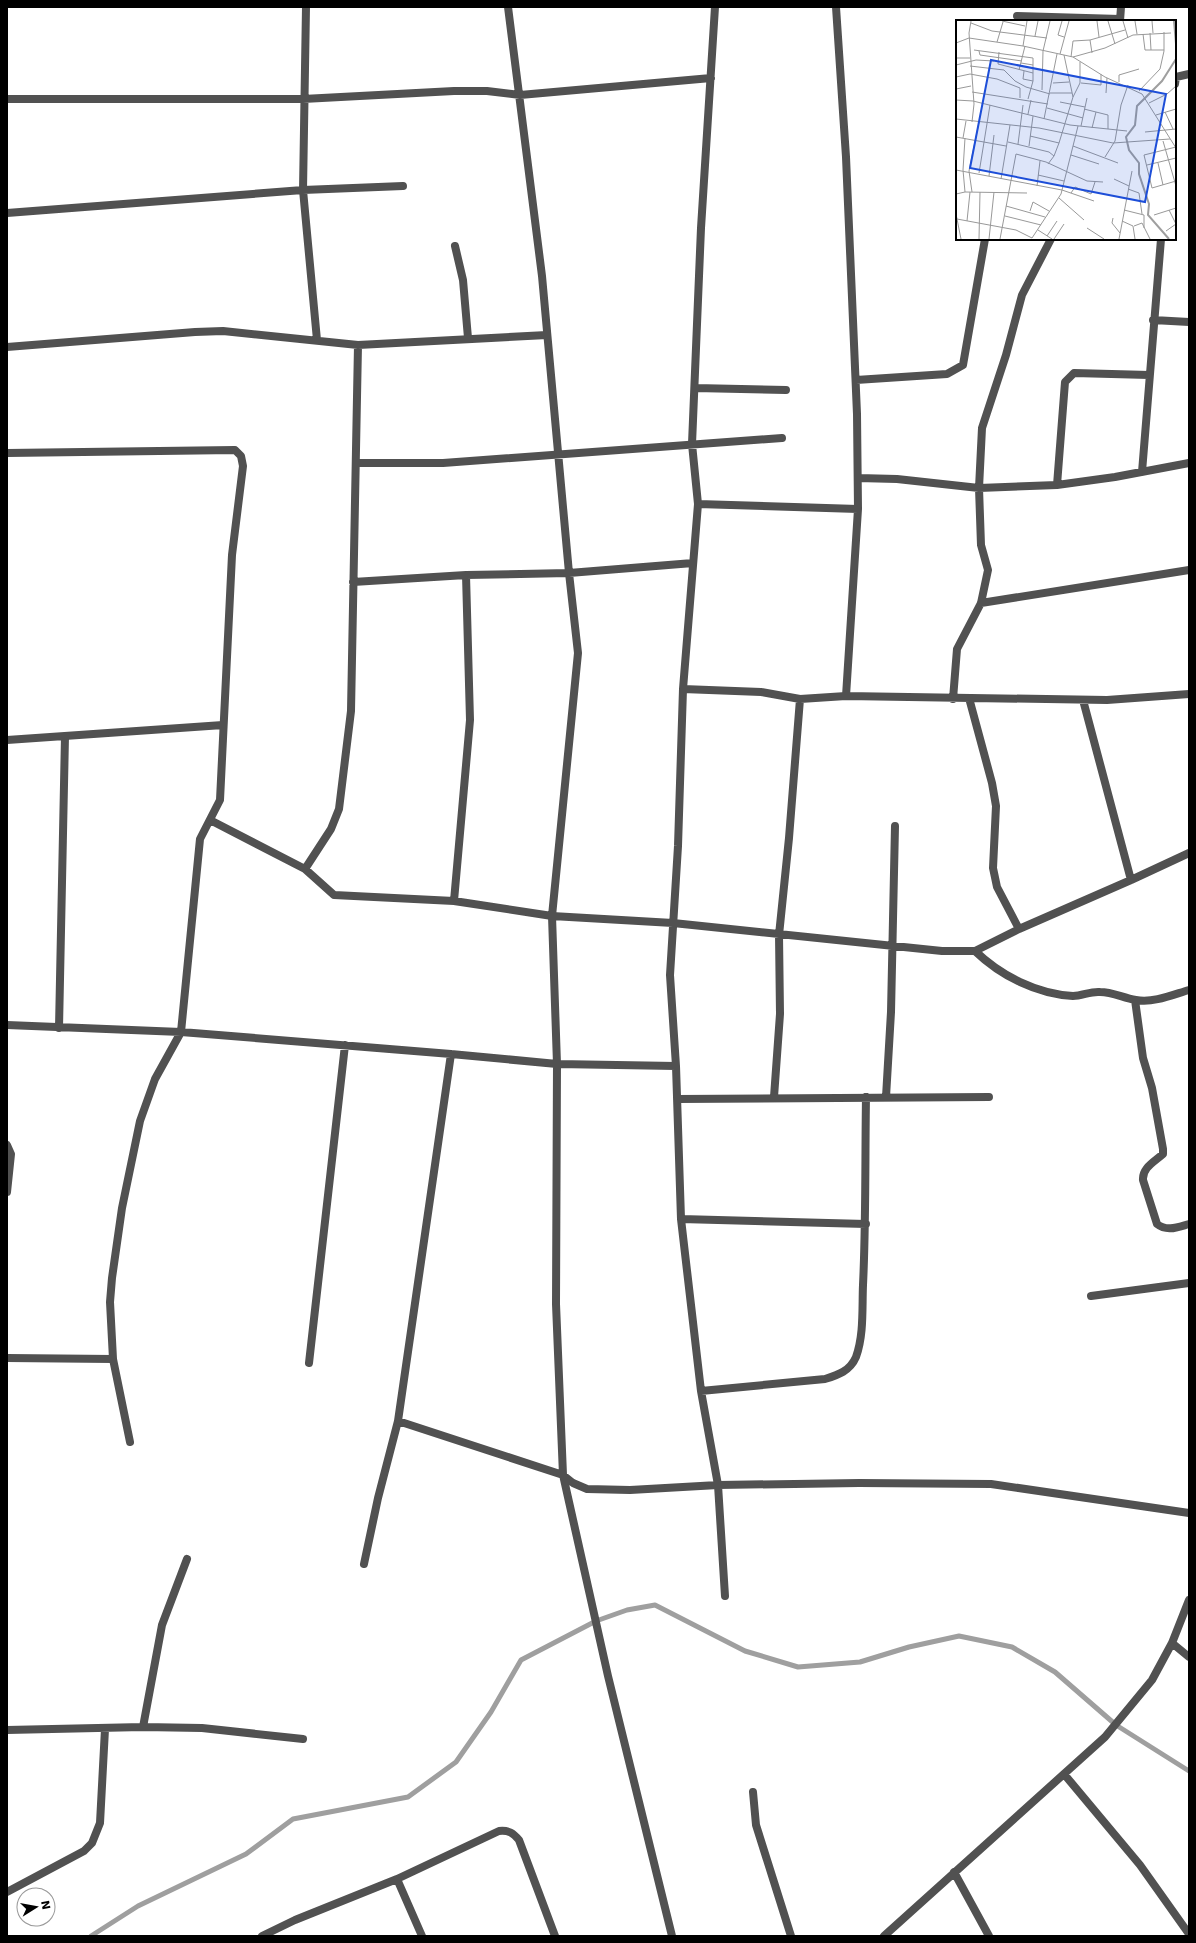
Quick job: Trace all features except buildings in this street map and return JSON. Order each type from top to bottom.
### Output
[{"type":"street","points":[[306,7],[303,99],[303,190],[317,340]]},
{"type":"street","points":[[508,7],[542,276],[546,335],[578,653],[552,916],[557,1064],[556,1304],[563,1475],[608,1676],[672,1936]]},
{"type":"street","points":[[715,7],[701,228],[692,444],[698,504],[682,689],[670,975],[676,1066],[681,1219],[701,1391],[718,1485],[725,1596]]},
{"type":"street","points":[[836,7],[846,157],[856,380],[858,478],[858,509],[846,696]]},
{"type":"street","points":[[1017,7],[1017,18],[1120,20],[1121,7]]},
{"type":"street","points":[[1176,80],[1189,74]]},
{"type":"street","points":[[7,99],[303,99],[454,91],[487,91],[520,94],[711,78]]},
{"type":"street","points":[[7,213],[303,190],[403,186]]},
{"type":"street","points":[[856,380],[947,374],[963,365],[985,240]]},
{"type":"street","points":[[953,699],[957,650],[981,603],[988,570],[981,545],[979,488],[982,428],[1006,355],[1022,295],[1050,240]]},
{"type":"street","points":[[1142,472],[1161,240]]},
{"type":"street","points":[[455,246],[463,280],[468,338]]},
{"type":"street","points":[[1154,320],[1189,322]]},
{"type":"street","points":[[7,347],[223,331],[358,345],[546,335]]},
{"type":"street","points":[[305,869],[331,829],[339,809],[351,711],[358,345]]},
{"type":"street","points":[[1057,485],[1065,382],[1074,373],[1149,375]]},
{"type":"street","points":[[695,388],[786,390]]},
{"type":"street","points":[[356,463],[443,463],[782,438]]},
{"type":"street","points":[[7,453],[234,450],[241,456],[243,466],[232,555],[220,800],[200,839],[181,1032],[155,1079],[140,1121],[131,1163],[112,1278],[110,1302],[113,1359],[130,1442]]},
{"type":"street","points":[[858,478],[897,479],[979,488],[1057,485],[1189,463]]},
{"type":"street","points":[[698,504],[858,509]]},
{"type":"street","points":[[353,582],[466,575],[569,573],[693,563]]},
{"type":"street","points":[[981,603],[1189,570]]},
{"type":"street","points":[[454,901],[470,720],[466,575]]},
{"type":"street","points":[[682,689],[761,692],[800,699],[846,696],[1083,700],[1189,694]]},
{"type":"street","points":[[969,698],[992,783],[996,806],[993,868],[997,886],[1019,928]]},
{"type":"street","points":[[774,1098],[780,1014],[779,935],[790,838],[800,699]]},
{"type":"street","points":[[1083,700],[1131,880]]},
{"type":"street","points":[[7,740],[223,725]]},
{"type":"street","points":[[59,1028],[64,736]]},
{"type":"street","points":[[210,820],[305,869],[334,895],[454,901],[552,916],[673,923],[779,935],[891,944],[942,951],[975,951],[1019,928],[1131,880],[1189,853]]},
{"type":"street","points":[[886,1097],[891,1012],[891,944],[895,826]]},
{"type":"street","points":[[975,951],[989,965],[1014,980],[1037,988],[1075,996],[1097,991],[1112,992],[1135,1000],[1156,1000],[1189,990]]},
{"type":"street","points":[[1135,1000],[1143,1058],[1152,1088],[1164,1149],[1163,1154],[1142,1174],[1143,1180],[1157,1224],[1162,1228],[1169,1229],[1189,1224]]},
{"type":"street","points":[[7,1025],[181,1032],[557,1064],[676,1066]]},
{"type":"street","points":[[309,1363],[345,1045]]},
{"type":"street","points":[[364,1564],[378,1498],[398,1421],[451,1054]]},
{"type":"street","points":[[701,1391],[825,1379],[839,1375],[848,1369],[855,1359],[861,1331],[866,1224],[866,1097]]},
{"type":"street","points":[[677,1099],[989,1097]]},
{"type":"street","points":[[7,1145],[10,1154],[7,1192]]},
{"type":"street","points":[[681,1219],[866,1224]]},
{"type":"street","points":[[1091,1296],[1189,1282]]},
{"type":"street","points":[[7,1358],[113,1359]]},
{"type":"street","points":[[398,1421],[563,1475],[573,1483],[587,1489],[630,1490],[718,1485],[859,1482],[991,1484],[1189,1513]]},
{"type":"street","points":[[143,1727],[162,1625],[187,1559]]},
{"type":"street","points":[[884,1936],[1105,1737],[1130,1710],[1152,1680],[1172,1643],[1189,1600]]},
{"type":"street","points":[[1172,1643],[1189,1657]]},
{"type":"street","points":[[7,1730],[143,1727],[202,1728],[303,1740]]},
{"type":"street","points":[[7,1892],[84,1851],[92,1843],[100,1823],[105,1729]]},
{"type":"street","points":[[1064,1774],[1140,1865],[1189,1934]]},
{"type":"street","points":[[753,1792],[756,1824],[790,1936]]},
{"type":"street","points":[[262,1936],[296,1920],[396,1879],[499,1831],[507,1830],[514,1834],[519,1840],[555,1936]]},
{"type":"street","points":[[954,1872],[989,1936]]},
{"type":"street","points":[[396,1879],[422,1936]]},
{"type":"waterway","points":[[91,1936],[138,1906],[246,1854],[293,1819],[408,1797],[456,1762],[491,1712],[521,1660],[596,1621],[627,1610],[655,1605],[745,1651],[798,1667],[860,1662],[909,1647],[959,1636],[1012,1647],[1055,1672],[1116,1725],[1189,1771]]}]
